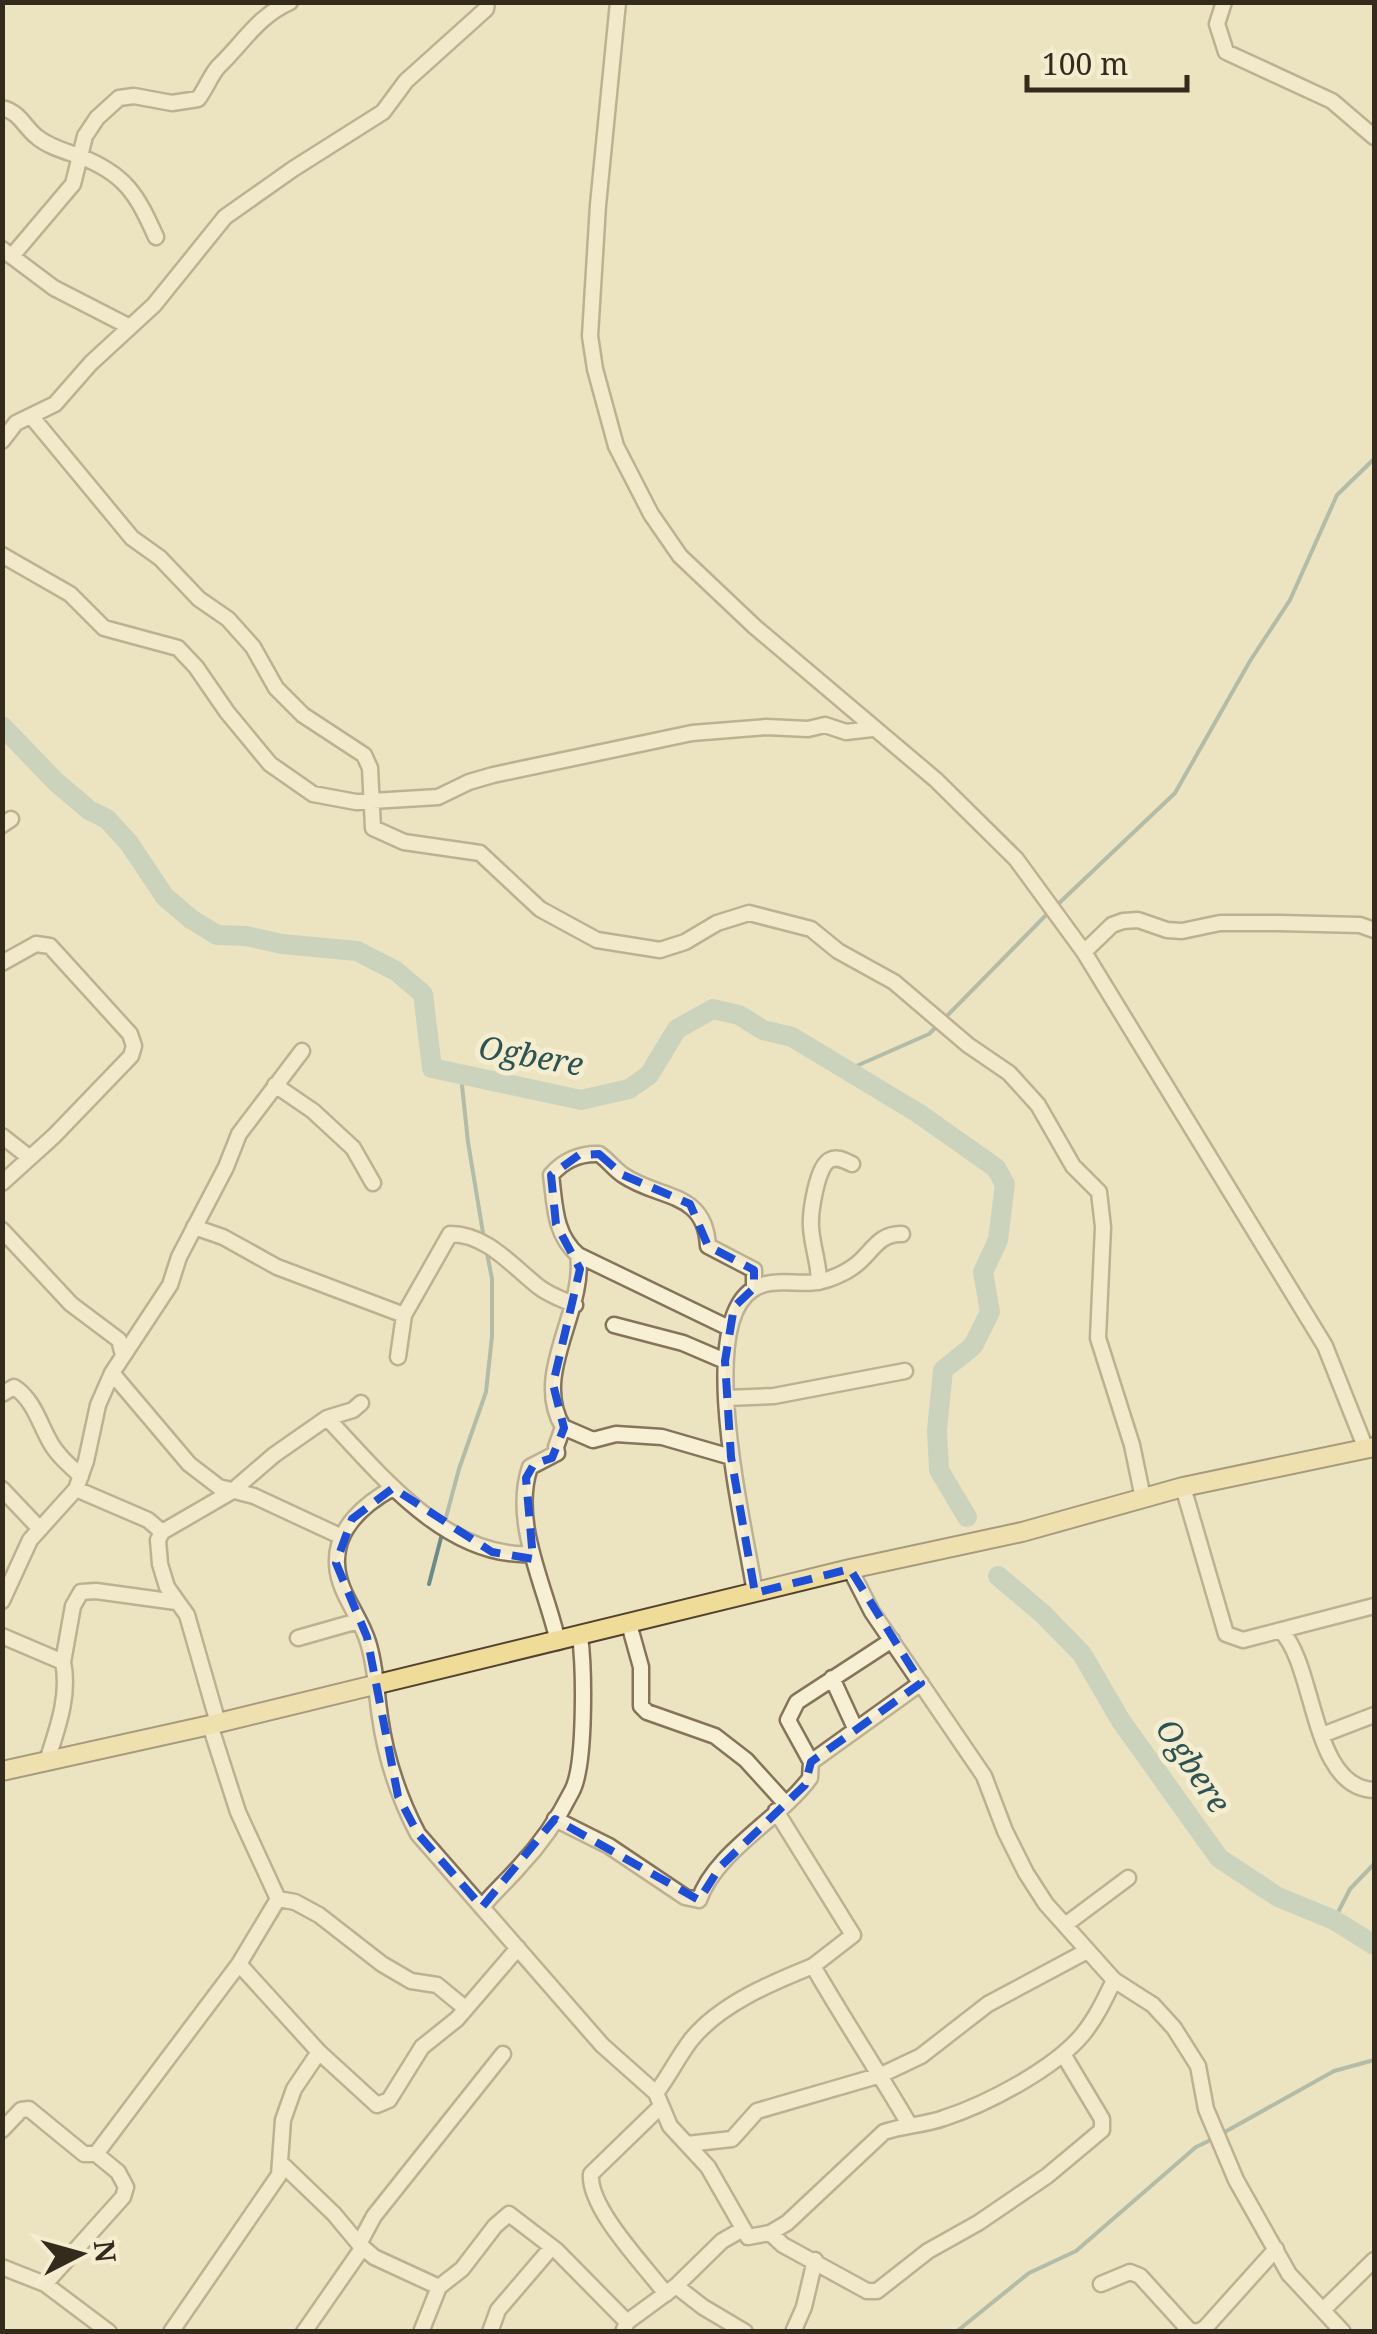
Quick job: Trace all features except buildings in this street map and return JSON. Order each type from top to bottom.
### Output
[{"type":"main road","points":[[2,1771],[214,1724],[850,1569],[1022,1532],[1184,1487],[1370,1448]]},
{"type":"street","points":[[130,327],[54,288],[7,253],[73,184],[91,127],[119,98],[134,96],[172,103],[198,99],[218,67],[263,17],[290,2]]},
{"type":"street","points":[[5,435],[16,423],[55,404],[91,363],[154,305],[225,217],[293,168],[383,112],[406,81],[486,9],[487,2]]},
{"type":"street","points":[[618,2],[590,336],[616,446],[651,514],[680,556],[755,628],[936,780],[1016,859],[1084,952],[1325,1346],[1370,1448]]},
{"type":"street","points":[[1224,2],[1217,24],[1226,52],[1332,101],[1374,137]]},
{"type":"street","points":[[2,108],[19,116],[35,136],[50,146],[80,156],[135,191],[156,238]]},
{"type":"street","points":[[32,416],[132,538],[160,558],[198,599],[228,619],[253,647],[276,688],[303,716],[364,755],[370,768],[373,828],[404,842],[480,852],[540,909],[597,940],[660,950],[685,942],[717,923],[749,913],[811,929],[838,952],[894,982],[1009,1074],[1038,1105],[1074,1166],[1099,1192],[1103,1228],[1098,1338],[1132,1445],[1144,1498]]},
{"type":"street","points":[[2,555],[70,594],[104,628],[178,648],[270,764],[313,794],[333,800],[438,798],[469,782],[692,733],[825,725],[846,732],[872,729]]},
{"type":"street","points":[[1084,952],[1112,925],[1124,920],[1138,920],[1167,930],[1220,923],[1278,922],[1360,925],[1374,930]]},
{"type":"street","points":[[2,963],[36,944],[50,946],[130,1034],[134,1046],[132,1056],[2,1183]]},
{"type":"street","points":[[2,1601],[30,1540],[78,1482],[98,1405],[112,1374],[170,1285],[239,1134],[302,1051]]},
{"type":"street","points":[[275,1085],[313,1111],[353,1148],[373,1183]]},
{"type":"street","points":[[2,1136],[30,1158]]},
{"type":"street","points":[[729,1328],[578,1255],[556,1224],[552,1175],[579,1155],[599,1154],[623,1175],[690,1204],[707,1228],[708,1246],[754,1270],[754,1288]]},
{"type":"street","points":[[819,1282],[810,1226],[822,1165],[840,1159],[852,1164]]},
{"type":"street","points":[[194,1227],[223,1237],[277,1266],[404,1316]]},
{"type":"street","points":[[2,1230],[71,1304],[118,1340],[123,1354]]},
{"type":"street","points":[[398,1357],[404,1316],[450,1234],[464,1234],[513,1262],[540,1289],[576,1306]]},
{"type":"street","points":[[756,1593],[731,1457],[726,1398],[726,1361],[734,1307],[754,1288],[784,1282],[810,1285],[856,1266],[879,1240],[902,1234]]},
{"type":"street","points":[[558,1642],[551,1610],[530,1554],[524,1494],[526,1478],[534,1464],[558,1453],[556,1447],[563,1426],[553,1402],[553,1384],[576,1306],[578,1255]]},
{"type":"street","points":[[614,1325],[682,1343],[726,1361]]},
{"type":"street","points":[[726,1398],[774,1396],[906,1370]]},
{"type":"street","points":[[112,1374],[189,1464],[230,1492],[254,1496],[342,1537]]},
{"type":"street","points":[[2,1394],[14,1387],[20,1390],[78,1482],[148,1520],[162,1532]]},
{"type":"street","points":[[278,1899],[238,1812],[188,1614],[176,1602],[160,1564],[158,1540],[162,1532],[230,1492],[327,1418],[353,1410],[361,1403]]},
{"type":"street","points":[[327,1418],[394,1488],[426,1514],[492,1552],[530,1554]]},
{"type":"street","points":[[563,1426],[593,1440],[616,1434],[648,1436],[731,1457]]},
{"type":"street","points":[[1184,1487],[1226,1634],[1243,1640],[1374,1606]]},
{"type":"street","points":[[394,1488],[368,1502],[342,1537],[336,1563],[343,1590],[367,1637],[378,1684],[386,1752],[398,1796],[418,1834],[602,2044],[658,2100],[670,2126],[708,2167],[748,2237],[770,2234],[818,2197],[884,2132],[941,2120],[982,2102],[1064,2054],[1092,2020],[1114,1980]]},
{"type":"street","points":[[2,1489],[40,1530]]},
{"type":"street","points":[[850,1569],[872,1612],[984,1776],[1026,1873],[1114,1980],[1153,2005],[1174,2028],[1198,2066],[1206,2109],[1236,2180],[1289,2274],[1343,2332]]},
{"type":"street","points":[[47,1761],[62,1713],[66,1678],[63,1662],[73,1606],[81,1592],[176,1602]]},
{"type":"street","points":[[298,1638],[358,1621]]},
{"type":"street","points":[[628,1624],[641,1667],[641,1706],[646,1712],[715,1736],[746,1760],[780,1807],[853,1936],[814,1966],[783,1978],[715,2016],[691,2040],[658,2100],[590,2174],[590,2184],[614,2227],[671,2290],[745,2332]]},
{"type":"street","points":[[1281,1632],[1293,1651],[1336,1770],[1366,1790],[1374,1790]]},
{"type":"street","points":[[2,1636],[63,1662]]},
{"type":"street","points":[[482,1907],[520,1867],[555,1819],[578,1778],[580,1636]]},
{"type":"street","points":[[555,1819],[609,1846],[692,1901],[699,1900],[720,1868],[810,1778],[810,1762],[788,1720],[798,1702],[892,1640]]},
{"type":"street","points":[[832,1678],[855,1728]]},
{"type":"street","points":[[810,1762],[921,1683]]},
{"type":"street","points":[[1322,1735],[1374,1714]]},
{"type":"street","points":[[1065,1925],[1128,1878]]},
{"type":"street","points":[[96,2154],[239,1964],[278,1899]]},
{"type":"street","points":[[278,1899],[296,1902],[319,1914],[382,1964],[412,1981],[437,1986],[465,2008]]},
{"type":"street","points":[[239,1964],[319,2052],[377,2104],[382,2104],[389,2100],[422,2047],[457,2019],[518,1948]]},
{"type":"street","points":[[687,2144],[732,2139],[757,2112],[881,2074],[921,2056],[988,2004],[1088,1951]]},
{"type":"street","points":[[814,1966],[909,2124]]},
{"type":"street","points":[[171,2332],[279,2175],[284,2120],[294,2089],[319,2052]]},
{"type":"street","points":[[304,2332],[361,2246],[374,2216],[503,2054]]},
{"type":"street","points":[[770,2234],[867,2291],[884,2288],[928,2251],[1047,2176],[1102,2130],[1102,2119],[1064,2054]]},
{"type":"street","points":[[2,2130],[21,2110],[29,2109],[84,2154],[96,2154],[125,2182],[123,2197],[45,2284]]},
{"type":"street","points":[[281,2163],[361,2246],[439,2287]]},
{"type":"street","points":[[421,2332],[439,2287],[462,2269],[494,2226],[509,2214],[588,2280],[625,2327],[722,2241],[743,2229]]},
{"type":"street","points":[[490,2332],[498,2310],[552,2247]]},
{"type":"street","points":[[1101,2284],[1130,2272],[1140,2276],[1189,2330],[1197,2332],[1205,2328],[1276,2249]]},
{"type":"street","points":[[794,2332],[815,2260]]},
{"type":"street","points":[[1324,2310],[1374,2260]]},
{"type":"street","points":[[2,2267],[45,2284],[109,2332]]},
{"type":"highlighted area","points":[[599,1154],[623,1175],[690,1204],[708,1246],[754,1270],[754,1288],[734,1307],[725,1361],[731,1457],[755,1593],[850,1569],[921,1683],[811,1762],[805,1785],[720,1867],[699,1900],[555,1819],[482,1907],[418,1834],[398,1796],[367,1637],[336,1563],[352,1519],[393,1488],[492,1552],[533,1559],[526,1478],[534,1464],[552,1458],[564,1428],[553,1384],[580,1269],[556,1224],[551,1175],[579,1155]]},
{"type":"waterway","points":[[1056,906],[1175,793],[1250,661],[1290,600],[1337,495],[1374,459]]},
{"type":"waterway","name":"Ogbere","points":[[2,726],[56,782],[89,810],[107,819],[129,843],[165,897],[191,919],[217,935],[357,951],[396,971],[423,994],[432,1068],[581,1100],[629,1089],[649,1075],[677,1029],[713,1009],[739,1015],[763,1030],[792,1037],[918,1113],[996,1168],[1005,1184],[998,1240],[983,1272],[990,1312],[973,1346],[943,1370],[937,1430],[939,1470],[967,1517]]},
{"type":"waterway","points":[[944,1019],[1049,912]]},
{"type":"waterway","points":[[845,1071],[929,1034],[937,1026]]},
{"type":"waterway","points":[[461,1076],[484,1239]]},
{"type":"waterway","points":[[445,1521],[486,1392],[492,1336],[492,1279],[487,1253]]},
{"type":"waterway","points":[[429,1584],[443,1530]]},
{"type":"waterway","name":"Ogbere","points":[[998,1576],[1082,1654],[1121,1721],[1219,1858],[1278,1897],[1334,1920],[1374,1945]]},
{"type":"waterway","points":[[1334,1920],[1350,1889],[1374,1864]]},
{"type":"waterway","points":[[1223,2133],[1334,2071],[1374,2060]]},
{"type":"waterway","points":[[956,2332],[1029,2273],[1076,2251],[1196,2147],[1215,2138]]}]
